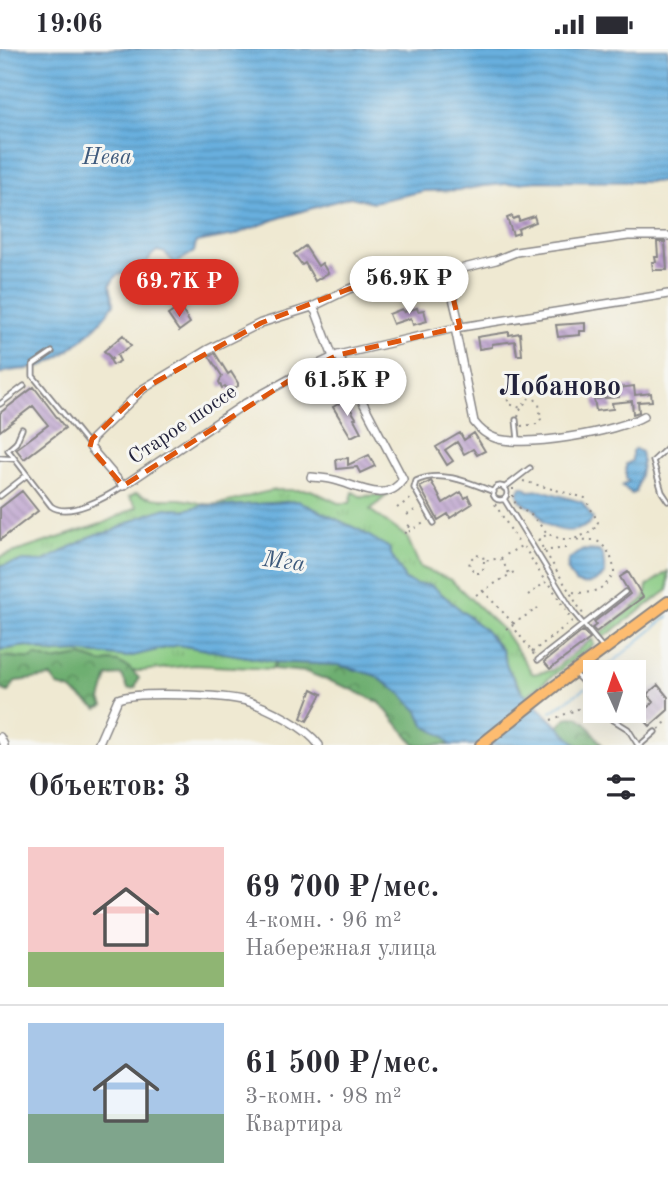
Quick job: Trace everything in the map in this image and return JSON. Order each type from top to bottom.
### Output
[{"type":"main road","points":[[481,745],[668,602]]},
{"type":"street","points":[[448,277],[456,270],[516,252],[628,236],[668,236]]},
{"type":"street","points":[[123,486],[90,447],[92,439],[143,389],[206,350],[261,323],[312,307],[348,289],[423,269],[448,277]]},
{"type":"street","points":[[448,277],[474,422],[480,430],[498,439],[519,441],[556,438],[617,427],[644,416]]},
{"type":"street","name":"Старое шоссе","points":[[123,486],[246,403],[335,356],[457,327],[668,294]]},
{"type":"street","points":[[311,477],[334,479],[372,493],[392,489],[400,485],[403,479],[335,356],[312,307]]},
{"type":"street","points":[[99,745],[118,699],[126,695],[246,701],[309,733],[320,745]]},
{"type":"street","points":[[0,737],[4,745]]},
{"type":"lane","points":[[52,352],[33,365],[33,376],[90,447]]},
{"type":"lane","points":[[0,404],[24,386]]},
{"type":"lane","points":[[516,420],[519,441]]},
{"type":"lane","points":[[22,429],[16,443],[8,450],[57,510],[65,511],[83,506],[123,486]]},
{"type":"lane","points":[[668,447],[653,461],[662,492],[668,501]]},
{"type":"lane","points":[[0,458],[15,459]]},
{"type":"lane","points":[[494,492],[499,487],[504,488],[530,468]]},
{"type":"lane","points":[[0,496],[27,475]]},
{"type":"lane","points":[[432,521],[414,488],[416,481],[437,476],[471,483],[494,492]]},
{"type":"lane","points":[[504,488],[507,492],[504,499]]},
{"type":"lane","points":[[494,492],[496,499],[504,499]]},
{"type":"lane","points":[[504,499],[574,613],[604,649]]},
{"type":"lane","points":[[538,660],[625,592]]},
{"type":"lane","points":[[573,673],[583,683]]},
{"type":"lane","points":[[618,723],[628,729],[639,745],[655,732]]},
{"type":"path","points":[[516,426],[537,424],[541,419],[539,404],[528,391],[530,382],[517,384],[506,394],[509,404],[521,408]]},
{"type":"path","points":[[516,420],[530,396]]},
{"type":"path","points":[[569,591],[594,592],[608,583],[614,573],[610,555],[599,542],[561,539],[548,534],[531,515],[517,506],[513,492],[517,483],[522,481],[584,498],[598,522],[593,531],[574,539]]},
{"type":"path","points":[[397,508],[418,494]]},
{"type":"path","points":[[495,504],[520,546]]},
{"type":"path","points":[[407,515],[424,505]]},
{"type":"path","points":[[414,529],[409,525],[405,534],[432,521]]},
{"type":"path","points":[[531,544],[548,534]]},
{"type":"path","points":[[560,549],[561,539]]},
{"type":"path","points":[[538,540],[583,614]]},
{"type":"path","points":[[484,561],[501,558],[523,544],[572,621],[531,652]]},
{"type":"path","points":[[538,554],[544,550],[566,548]]},
{"type":"path","points":[[475,555],[483,556],[484,561],[480,573],[470,567],[469,561],[475,555]]},
{"type":"path","points":[[501,558],[510,575]]},
{"type":"path","points":[[476,595],[514,572]]},
{"type":"path","points":[[528,594],[552,578]]},
{"type":"path","points":[[483,591],[513,624],[538,660]]},
{"type":"path","points":[[506,629],[538,608]]},
{"type":"path","points":[[551,720],[583,707]]},
{"type":"path","points":[[655,732],[668,720]]},
{"type":"highlighted area","points":[[423,269],[448,277],[460,327],[338,355],[306,370],[123,486],[90,447],[92,439],[143,389],[261,323],[349,289]]},
{"type":"green space","points":[[279,490],[311,490],[338,503],[350,503],[353,492],[360,496],[387,495],[370,510],[407,537],[420,567],[451,580],[504,631],[533,674],[553,670],[592,639],[594,644],[526,696],[508,669],[502,650],[486,631],[431,585],[405,580],[388,548],[359,530],[298,501],[203,505],[185,510],[166,508],[140,517],[111,532],[96,534],[42,562],[24,561],[0,566],[0,557],[104,523],[137,507],[129,497],[136,493],[152,498],[183,499],[211,504]]},
{"type":"green space","points":[[668,571],[668,590],[607,635],[600,639],[597,636],[645,598],[647,586]]},
{"type":"green space","points":[[178,645],[276,662],[272,669],[194,665],[141,671],[44,673],[0,670],[0,650],[27,646],[53,653],[80,652],[128,657]]},
{"type":"green space","points":[[35,655],[53,661],[82,656],[102,663],[118,662],[139,678],[135,688],[128,689],[122,675],[108,676],[101,700],[104,706],[97,709],[69,689],[58,686],[51,677],[16,681],[8,692],[1,689],[0,657],[33,658]]},
{"type":"green space","points":[[276,662],[339,665],[374,675],[400,693],[418,711],[425,726],[443,736],[450,745],[415,745],[380,703],[306,672],[272,669]]},
{"type":"green space","points":[[577,716],[586,723],[602,745],[577,745],[558,727],[566,718]]},
{"type":"water","name":"Нева","points":[[0,49],[668,49],[668,182],[538,181],[460,190],[424,191],[373,202],[350,197],[279,218],[234,235],[196,242],[194,252],[175,264],[165,253],[157,251],[146,266],[144,277],[140,278],[131,271],[116,276],[110,285],[114,304],[70,350],[38,367],[0,374]]},
{"type":"water","points":[[635,449],[641,452],[642,461],[636,492],[632,494],[622,486],[629,481],[626,479],[626,464],[632,461],[632,451]]},
{"type":"water","points":[[521,487],[582,502],[593,519],[577,530],[556,529],[521,501],[518,492]]},
{"type":"water","name":"Мга","points":[[298,501],[359,530],[389,548],[405,580],[431,585],[486,631],[502,651],[508,669],[520,689],[577,745],[450,745],[443,736],[425,726],[418,711],[400,693],[374,675],[339,665],[276,662],[178,645],[128,657],[80,652],[53,653],[27,646],[0,650],[0,566],[24,561],[42,562],[96,534],[111,532],[140,517],[166,508],[185,510],[203,505]]},
{"type":"water","points":[[583,550],[599,551],[603,556],[605,574],[587,584],[575,582],[567,569],[569,559]]},
{"type":"building","points":[[512,216],[513,219],[518,217],[519,221],[534,216],[536,222],[518,229],[519,233],[513,235],[507,218]]},
{"type":"building","points":[[657,242],[665,242],[667,270],[653,270],[652,262],[656,262],[655,257],[658,257]]},
{"type":"building","points":[[305,246],[318,266],[322,263],[328,273],[315,281],[305,263],[302,265],[294,254]]},
{"type":"building","points":[[180,307],[190,323],[179,331],[168,315]]},
{"type":"building","points":[[417,308],[418,311],[424,310],[427,321],[413,325],[411,318],[393,324],[389,314],[402,309],[404,312]]},
{"type":"building","points":[[585,323],[585,331],[580,331],[580,335],[558,337],[556,325]]},
{"type":"building","points":[[509,332],[509,335],[520,333],[522,355],[517,355],[515,341],[479,349],[477,337]]},
{"type":"building","points":[[123,335],[131,346],[117,355],[120,361],[113,365],[110,360],[112,359],[104,351]]},
{"type":"building","points":[[215,353],[228,374],[231,372],[238,383],[238,386],[230,391],[225,386],[222,388],[219,382],[222,376],[209,356]]},
{"type":"building","points":[[634,386],[635,395],[651,393],[652,401],[638,402],[639,412],[633,414],[632,401],[612,403],[613,409],[596,411],[594,399],[619,397],[618,388]]},
{"type":"building","points":[[34,387],[65,428],[24,459],[16,449],[48,425],[33,406],[0,431],[0,413]]},
{"type":"building","points":[[345,400],[361,432],[351,437],[333,407]]},
{"type":"building","points":[[460,433],[464,440],[474,433],[485,451],[477,455],[473,449],[464,454],[457,442],[445,450],[453,461],[447,465],[436,447]]},
{"type":"building","points":[[369,455],[375,466],[360,473],[357,467],[337,469],[336,459],[348,458],[348,465]]},
{"type":"building","points":[[431,481],[443,503],[461,492],[465,498],[468,496],[472,504],[450,518],[448,514],[438,520],[420,487]]},
{"type":"building","points":[[22,491],[38,511],[0,540],[0,508]]},
{"type":"building","points":[[628,572],[643,597],[596,632],[592,628],[596,625],[594,622],[630,594],[620,577]]},
{"type":"building","points":[[583,631],[590,639],[550,669],[544,662]]},
{"type":"building","points":[[658,685],[668,697],[668,710],[650,726],[646,722],[646,708],[654,702],[647,694]]},
{"type":"building","points":[[312,689],[322,694],[307,721],[301,718]]},
{"type":"waterway","points":[[615,660],[668,616]]},
{"type":"waterway","points":[[551,712],[583,689]]},
{"type":"district","name":"Лобаново","points":[[560,388]]}]
